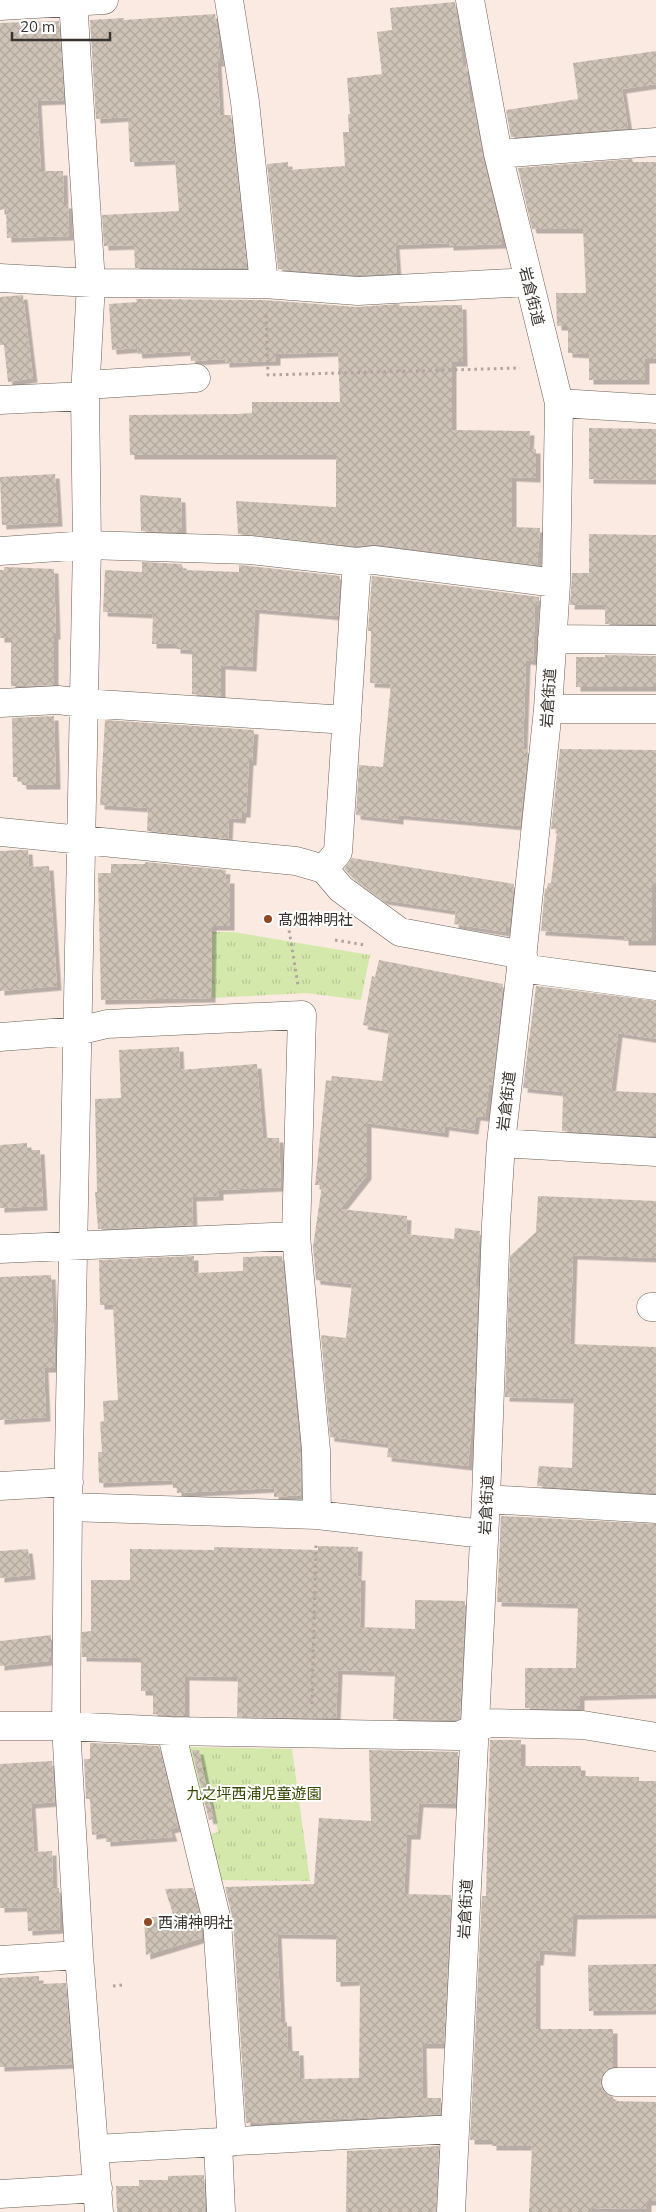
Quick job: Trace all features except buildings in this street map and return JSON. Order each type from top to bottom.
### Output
[{"type":"street","points":[[0,6],[104,0]]},
{"type":"street","points":[[229,0],[245,102],[264,284]]},
{"type":"street","name":"岩倉街道","points":[[451,2212],[486,1499],[501,1143],[548,709],[556,583],[559,403],[498,154],[470,0]]},
{"type":"street","points":[[0,2194],[99,2200],[79,1955],[66,1726],[68,1495],[87,545],[86,391],[91,282],[73,1]]},
{"type":"street","points":[[498,154],[656,142]]},
{"type":"street","points":[[0,278],[91,282],[264,284],[358,291],[528,282]]},
{"type":"street","points":[[0,400],[196,378]]},
{"type":"street","points":[[559,403],[656,409]]},
{"type":"street","points":[[0,551],[87,545],[250,550],[357,562],[374,560],[556,583]]},
{"type":"street","points":[[324,870],[338,852],[357,562]]},
{"type":"street","points":[[552,639],[656,640]]},
{"type":"street","points":[[0,703],[58,700],[347,720]]},
{"type":"street","points":[[548,709],[656,709]]},
{"type":"street","points":[[0,832],[296,861],[324,870],[341,890],[400,932],[522,961],[656,986]]},
{"type":"street","points":[[0,1036],[78,1031],[107,1024],[302,1015],[296,1236],[316,1450],[317,1515]]},
{"type":"street","points":[[501,1143],[656,1152]]},
{"type":"street","points":[[0,1249],[296,1236]]},
{"type":"street","points":[[0,1486],[68,1495],[317,1515],[484,1534]]},
{"type":"street","points":[[486,1499],[656,1509]]},
{"type":"street","points":[[0,1726],[458,1736],[490,1723],[583,1725],[656,1737]]},
{"type":"street","points":[[171,1731],[216,1920],[225,2142],[221,2212]]},
{"type":"street","points":[[0,1960],[79,1955]]},
{"type":"street","points":[[616,2082],[656,2082]]},
{"type":"street","points":[[95,2149],[454,2129]]},
{"type":"path","points":[[264,284],[268,375],[550,368]]},
{"type":"path","points":[[288,924],[302,1015]]},
{"type":"path","points":[[311,1732],[317,1515]]},
{"type":"green space","points":[[212,932],[233,932],[370,955],[361,1000],[306,993],[211,998]]},
{"type":"green space","name":"九之坪西浦児童遊園","points":[[189,1747],[292,1749],[310,1881],[219,1880],[209,1835],[218,1832],[212,1804],[202,1805]]},
{"type":"place","name":"髙畑神明社","points":[[268,919]]},
{"type":"place","name":"西浦神明社","points":[[148,1922]]}]
